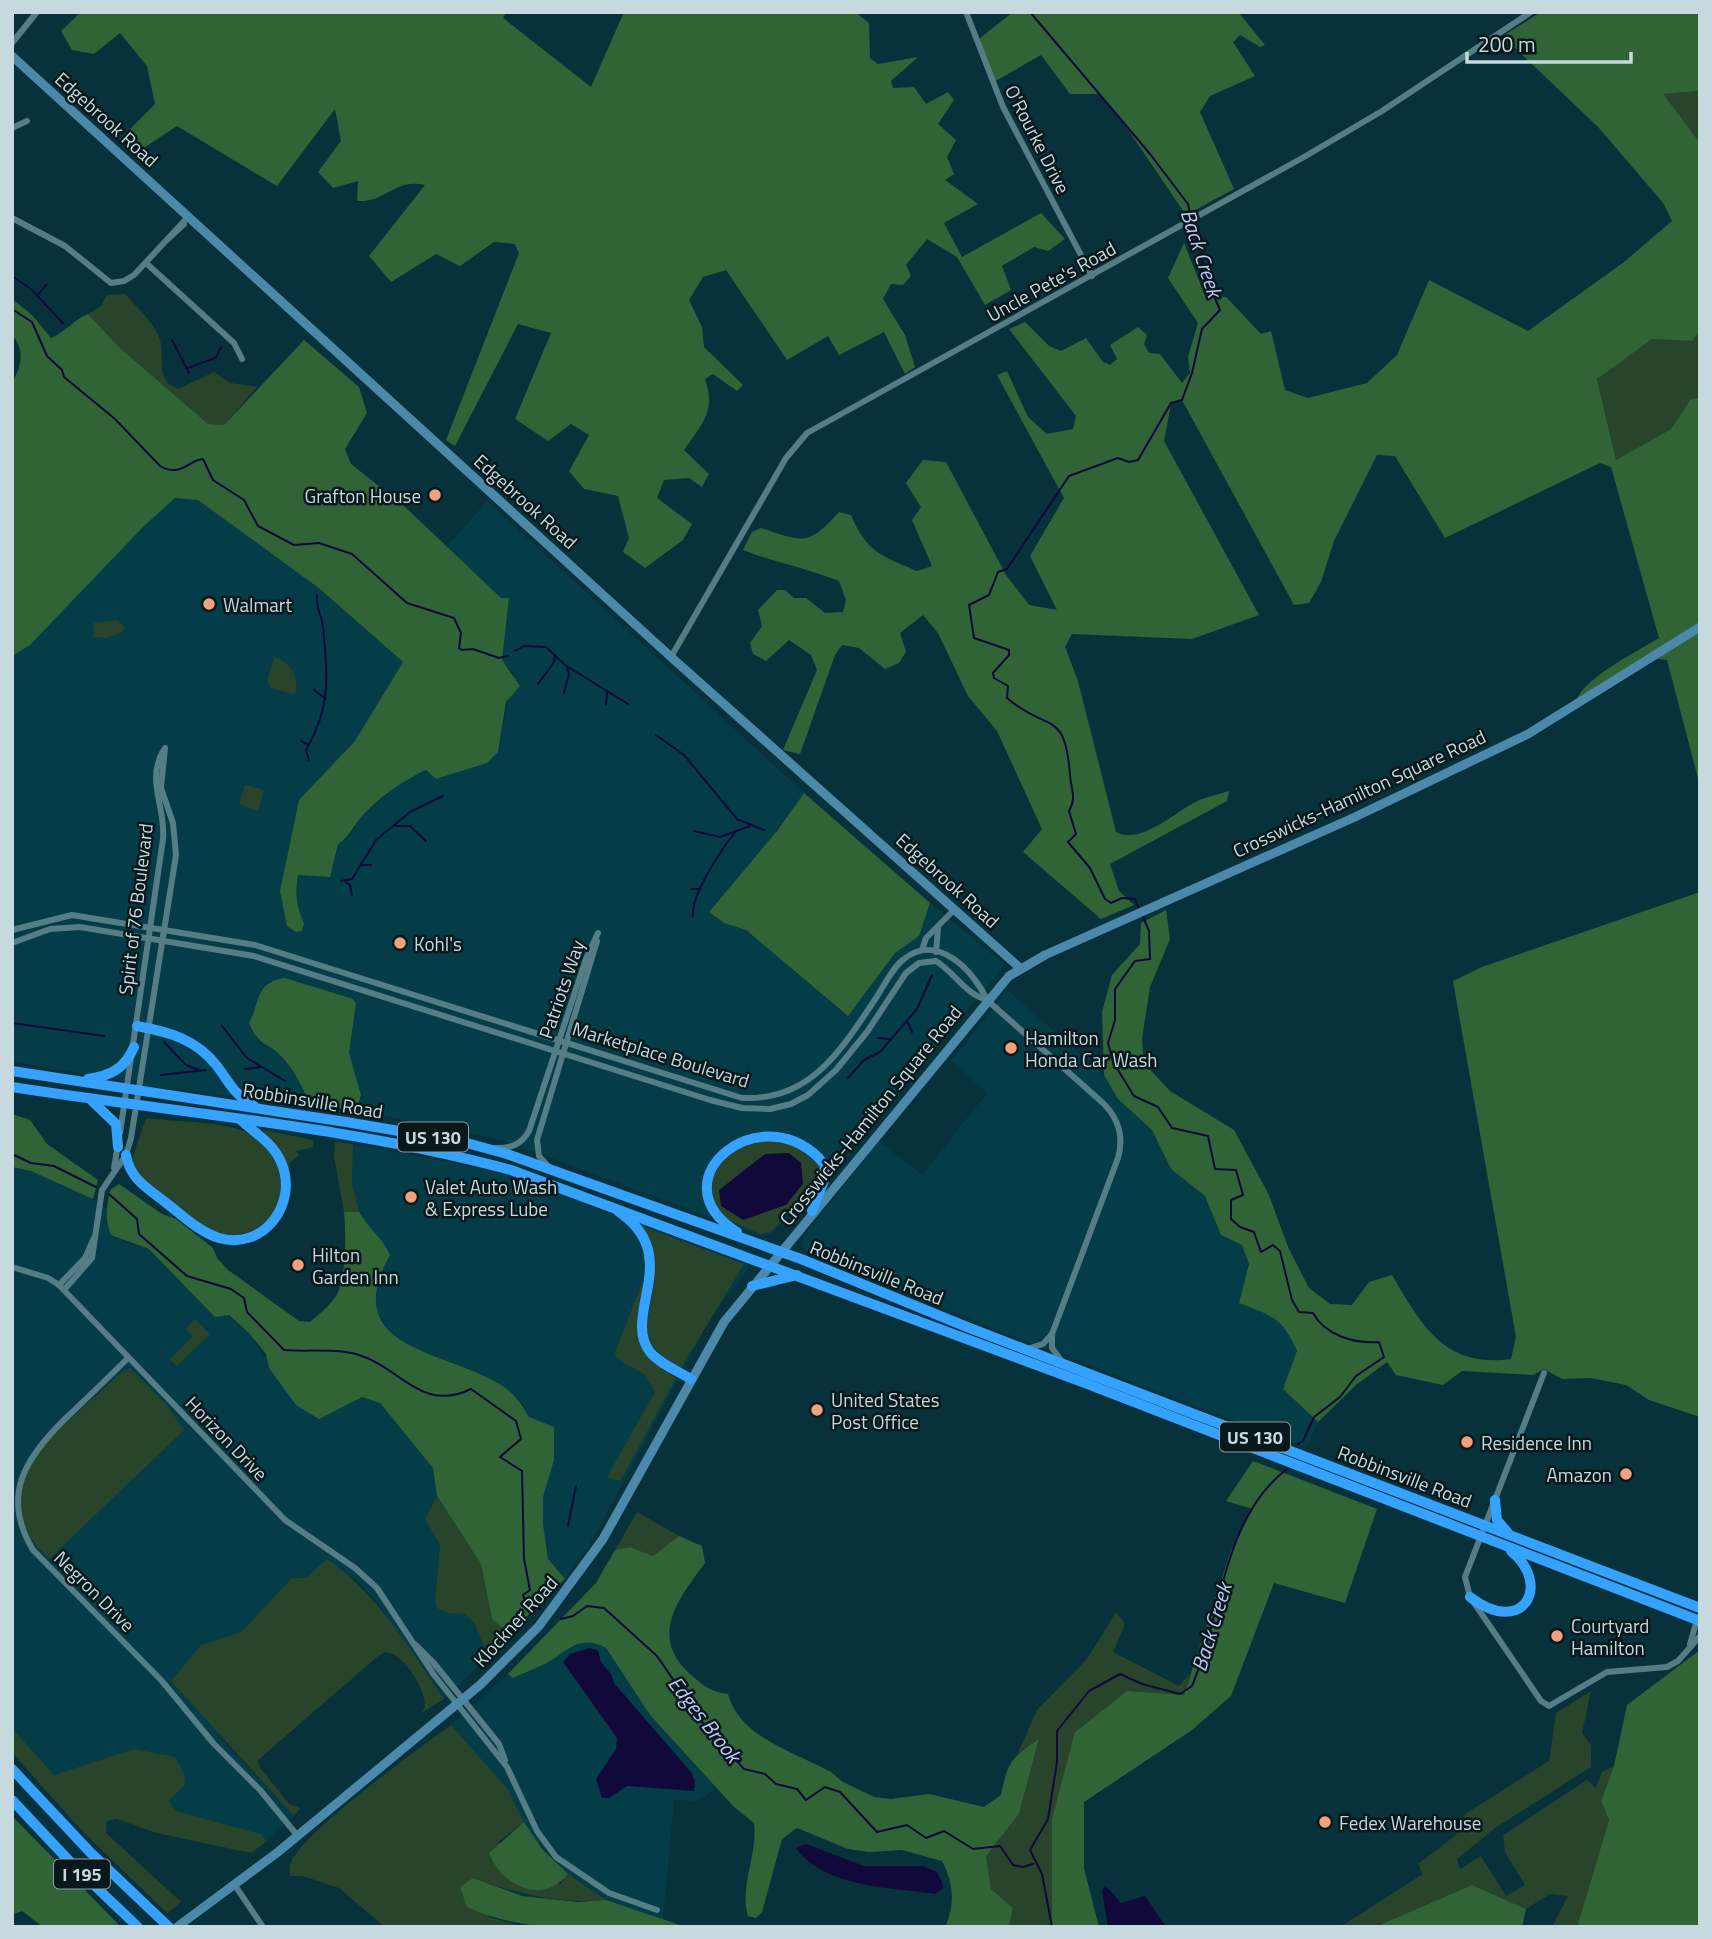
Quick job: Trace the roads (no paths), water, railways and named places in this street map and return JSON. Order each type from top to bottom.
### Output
[{"type":"highway","points":[[137,1026],[175,1034],[195,1044],[216,1065],[239,1097],[259,1109]]},
{"type":"highway","points":[[76,1081],[111,1074],[129,1058],[134,1047]]},
{"type":"highway","name":"Robbinsville Road","points":[[12,1071],[259,1109],[484,1148],[780,1251],[1022,1354],[1699,1617]]},
{"type":"highway","name":"Robbinsville Road","points":[[12,1087],[340,1134],[469,1158],[610,1205],[769,1265],[1022,1354],[1065,1364],[1483,1531]]},
{"type":"highway","points":[[90,1100],[113,1118],[122,1151],[134,1178],[205,1231],[226,1239],[249,1238],[264,1230],[276,1218],[284,1203],[286,1182],[281,1161],[272,1147],[241,1120]]},
{"type":"highway","points":[[751,1241],[720,1219],[710,1202],[709,1174],[720,1153],[730,1147],[758,1137],[785,1139],[817,1156],[827,1170],[812,1211]]},
{"type":"highway","points":[[610,1205],[635,1227],[647,1245],[651,1279],[642,1322],[643,1338],[649,1350],[691,1379]]},
{"type":"highway","points":[[752,1286],[797,1275]]},
{"type":"highway","points":[[1470,1597],[1501,1613],[1513,1612],[1525,1604],[1530,1583],[1525,1568],[1506,1540],[1497,1520],[1495,1500]]},
{"type":"highway","name":"I 195","points":[[13,1770],[61,1824],[169,1927]]},
{"type":"highway","name":"I 195","points":[[12,1800],[138,1927]]},
{"type":"main road","name":"Edgebrook Road","points":[[12,56],[671,657],[1020,968]]},
{"type":"main road","name":"Crosswicks-Hamilton Square Road","points":[[780,1251],[987,1000],[1004,980],[1020,968],[1355,817],[1528,734],[1700,627]]},
{"type":"main road","points":[[998,948],[1007,963],[1004,980]]},
{"type":"main road","points":[[1007,956],[1032,961]]},
{"type":"main road","name":"Klockner Road","points":[[177,1927],[297,1835],[460,1702],[517,1650],[571,1586],[603,1539],[724,1322],[780,1251]]},
{"type":"street","points":[[12,43],[37,12]]},
{"type":"street","name":"O'Rourke Drive","points":[[967,12],[1003,107],[1092,276]]},
{"type":"street","name":"Uncle Pete's Road","points":[[671,657],[800,440],[1382,111],[1531,12]]},
{"type":"street","points":[[12,128],[27,121]]},
{"type":"street","points":[[12,218],[65,246],[111,283],[124,281],[146,263],[188,217]]},
{"type":"street","points":[[146,263],[234,344],[242,359]]},
{"type":"street","name":"Spirit of 76 Boulevard","points":[[122,1151],[125,1105],[164,828],[155,778],[165,748],[160,788],[173,823],[176,844],[166,930],[138,1107]]},
{"type":"street","name":"Marketplace Boulevard","points":[[12,930],[72,915],[283,952],[742,1098],[779,1096],[815,1076],[858,1025],[901,962],[922,950],[926,938],[954,910]]},
{"type":"street","name":"Marketplace Boulevard","points":[[12,943],[50,929],[80,927],[254,956],[742,1108],[781,1107],[808,1095],[836,1070],[867,1032],[912,968],[919,963],[936,961]]},
{"type":"street","points":[[939,927],[936,961],[952,973],[973,996],[987,1000]]},
{"type":"street","name":"Patriots Way","points":[[484,1148],[512,1147],[526,1137],[586,959],[598,933],[565,1054],[537,1140],[539,1156],[558,1173]]},
{"type":"street","points":[[922,950],[936,950],[959,963],[981,986],[987,1000],[1103,1103],[1118,1123],[1121,1137],[1118,1158],[1052,1334],[1044,1344],[1022,1354]]},
{"type":"street","points":[[61,1288],[92,1258],[102,1189],[122,1151],[138,1107]]},
{"type":"street","points":[[114,1169],[122,1151]]},
{"type":"street","name":"Horizon Drive","points":[[12,1267],[48,1278],[61,1288],[285,1521],[355,1569],[377,1588],[411,1642],[433,1661],[460,1702],[499,1744],[537,1830],[556,1857],[609,1893],[657,1910]]},
{"type":"street","points":[[1052,1334],[1052,1348],[1065,1364]]},
{"type":"street","name":"Negron Drive","points":[[128,1358],[27,1456],[14,1484],[13,1506],[17,1525],[33,1550],[161,1680],[214,1744],[260,1790],[297,1835]]},
{"type":"street","points":[[1544,1373],[1465,1577],[1470,1597],[1541,1701],[1549,1706],[1607,1672],[1667,1667],[1678,1661],[1700,1636]]},
{"type":"street","points":[[1688,1649],[1699,1617]]},
{"type":"street","points":[[234,1885],[263,1927]]},
{"type":"waterway","name":"Back Creek","points":[[1030,12],[1150,154],[1188,204],[1191,217]]},
{"type":"waterway","name":"Back Creek","points":[[1139,909],[1135,899],[1122,898],[1111,903],[1105,899],[1090,868],[1068,842],[1076,834],[1069,811],[1073,793],[1064,739],[1052,724],[1033,716],[1007,698],[1008,686],[994,678],[993,673],[1009,655],[1009,650],[974,638],[969,605],[989,595],[998,572],[1007,569],[1069,476],[1118,458],[1129,462],[1138,460],[1171,403],[1182,400],[1192,373],[1202,329],[1220,310],[1208,282],[1192,222]]},
{"type":"waterway","points":[[12,276],[31,289],[63,323]]},
{"type":"waterway","points":[[38,295],[46,285]]},
{"type":"waterway","points":[[12,309],[32,322],[47,356],[62,370],[64,377],[115,419],[160,466],[173,470],[203,459],[213,480],[244,500],[258,526],[294,545],[319,543],[352,554],[407,603],[454,618],[461,633],[459,648],[462,650],[473,649],[499,658],[508,656]]},
{"type":"waterway","points":[[172,340],[189,373]]},
{"type":"waterway","points":[[188,368],[215,358],[221,348]]},
{"type":"waterway","points":[[309,760],[306,750],[320,720],[326,690],[325,644],[317,595]]},
{"type":"waterway","points":[[515,651],[524,646],[546,647],[565,665],[628,704]]},
{"type":"waterway","points":[[538,684],[554,662],[555,655]]},
{"type":"waterway","points":[[564,693],[569,674],[567,668]]},
{"type":"waterway","points":[[314,690],[326,699]]},
{"type":"waterway","points":[[606,705],[607,692]]},
{"type":"waterway","points":[[656,735],[684,755],[737,819],[764,830]]},
{"type":"waterway","points":[[301,741],[309,745]]},
{"type":"waterway","points":[[341,881],[352,879],[376,840],[410,812],[443,796]]},
{"type":"waterway","points":[[395,826],[410,826],[426,841]]},
{"type":"waterway","points":[[694,831],[720,837],[750,826]]},
{"type":"waterway","points":[[693,916],[702,884],[736,831]]},
{"type":"waterway","points":[[362,865],[371,865]]},
{"type":"waterway","points":[[346,882],[350,885],[352,895]]},
{"type":"waterway","points":[[692,889],[701,889]]},
{"type":"waterway","name":"Back Creek","points":[[1142,914],[1149,931],[1150,959],[1135,961],[1115,989],[1115,1020],[1108,1043],[1113,1062],[1134,1096],[1158,1107],[1172,1128],[1208,1136],[1215,1169],[1236,1170],[1243,1195],[1231,1200],[1231,1219],[1240,1227],[1254,1232],[1261,1252],[1273,1245],[1280,1251],[1292,1300],[1299,1312],[1313,1313],[1325,1327],[1350,1340],[1379,1342],[1384,1357],[1356,1376],[1340,1397],[1314,1417],[1303,1441],[1298,1444]]},
{"type":"waterway","points":[[848,1078],[864,1060],[880,1052],[917,1009],[932,975]]},
{"type":"waterway","points":[[907,1021],[912,1032]]},
{"type":"waterway","points":[[12,1023],[104,1036]]},
{"type":"waterway","points":[[222,1026],[247,1058],[285,1081]]},
{"type":"waterway","points":[[878,1038],[890,1039]]},
{"type":"waterway","points":[[164,1042],[186,1065],[199,1070]]},
{"type":"waterway","points":[[245,1069],[261,1067]]},
{"type":"waterway","points":[[161,1075],[206,1070]]},
{"type":"waterway","name":"Edges Brook","points":[[12,1154],[31,1163],[54,1166],[96,1187]]},
{"type":"waterway","name":"Edges Brook","points":[[109,1194],[137,1219],[139,1234],[187,1276],[231,1289],[244,1298],[247,1312],[284,1350],[332,1351],[359,1355],[374,1361],[412,1386],[439,1396],[454,1395],[471,1389],[516,1421],[521,1439],[500,1457],[522,1471],[524,1559],[530,1590],[523,1595],[528,1608],[541,1609]]},
{"type":"waterway","name":"Back Creek","points":[[1052,1927],[1042,1874],[1030,1850],[1048,1819],[1057,1762],[1057,1731],[1089,1691],[1120,1674],[1142,1684],[1180,1694],[1192,1686],[1236,1541],[1265,1490],[1287,1469]]},
{"type":"waterway","points":[[568,1526],[576,1486]]},
{"type":"waterway","name":"Edges Brook","points":[[561,1619],[573,1616],[587,1606],[604,1608],[657,1656],[703,1723],[744,1769],[765,1774],[776,1784],[797,1789],[806,1800],[825,1787],[840,1792],[877,1832],[907,1825],[926,1838],[944,1831],[973,1849],[1000,1846],[1013,1865],[1023,1867],[1033,1864]]},
{"type":"place","name":"Grafton House","points":[[435,495]]},
{"type":"place","name":"Walmart","points":[[209,604]]},
{"type":"place","name":"Kohl's","points":[[400,943]]},
{"type":"place","name":"Hamilton Honda Car Wash","points":[[1011,1048]]},
{"type":"place","name":"Valet Auto Wash & Express Lube","points":[[411,1197]]},
{"type":"place","name":"Hilton Garden Inn","points":[[298,1265]]},
{"type":"place","name":"United States Post Office","points":[[817,1410]]},
{"type":"place","name":"Residence Inn","points":[[1467,1442]]},
{"type":"place","name":"Amazon","points":[[1626,1474]]},
{"type":"place","name":"Courtyard Hamilton","points":[[1557,1636]]},
{"type":"place","name":"Fedex Warehouse","points":[[1325,1822]]}]
